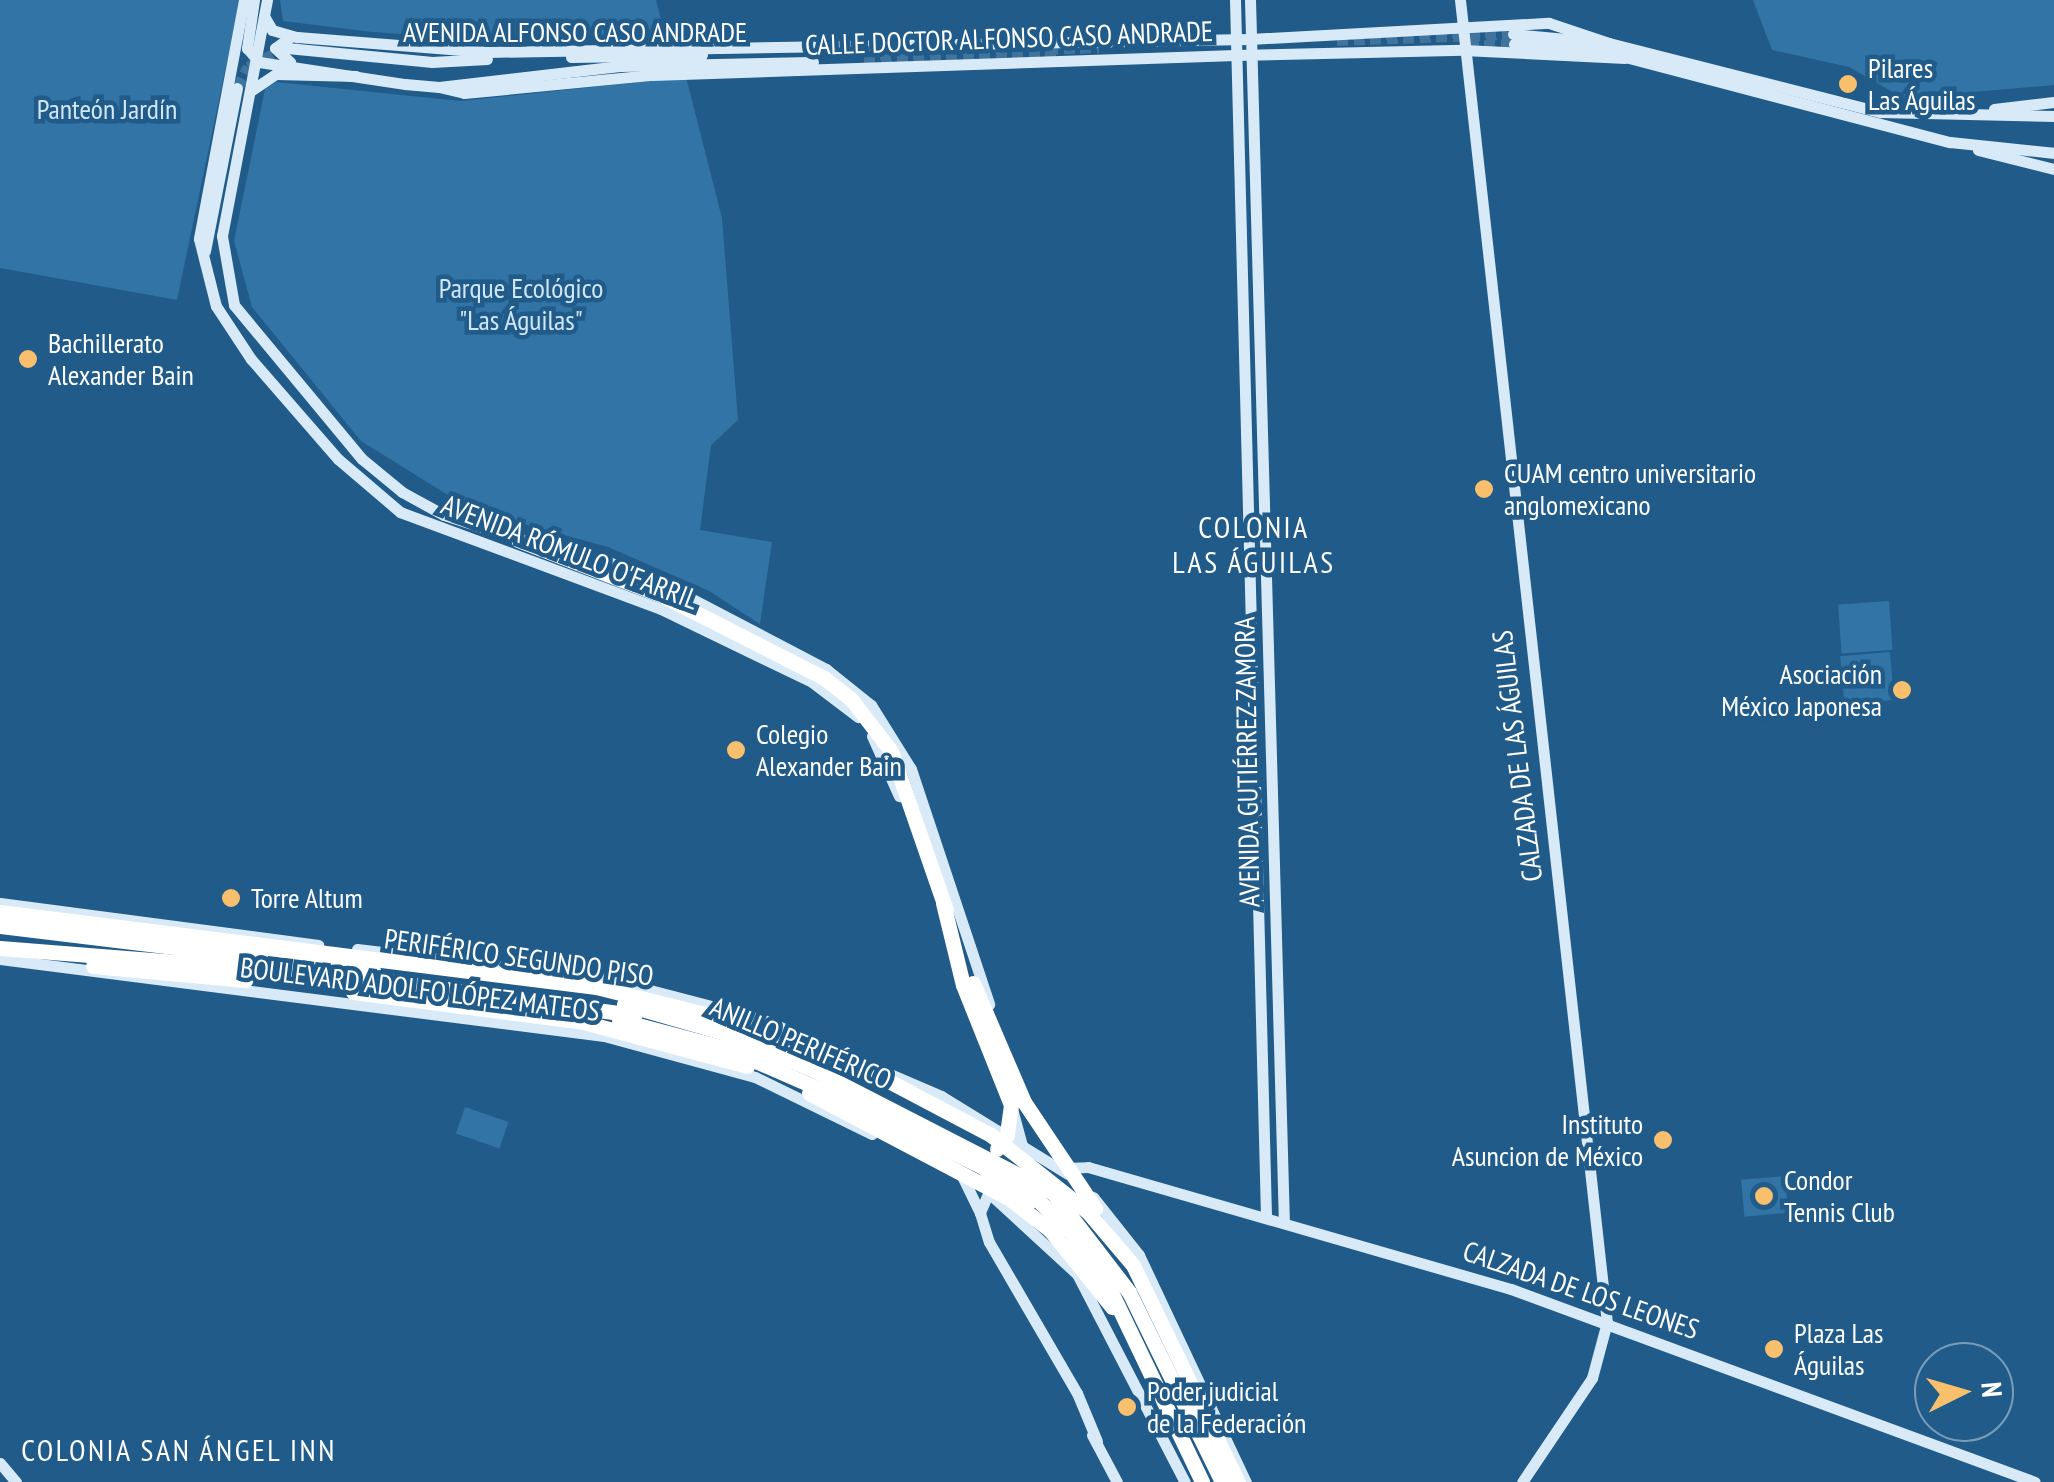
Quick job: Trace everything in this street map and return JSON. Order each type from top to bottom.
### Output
[{"type":"highway","points":[[518,540],[593,569],[776,653],[838,688],[866,712],[900,770],[944,903],[1024,1102],[1133,1265]]},
{"type":"highway","points":[[93,966],[269,982],[583,1022],[788,1077],[960,1159],[996,1150],[1007,1135],[1011,1106],[963,985],[944,903]]},
{"type":"highway","name":"PERIFÉRICO SEGUNDO PISO","points":[[0,912],[596,987],[758,1027],[866,1069],[991,1135],[1050,1176],[1133,1265],[1238,1482]]},
{"type":"highway","points":[[124,932],[163,923]]},
{"type":"highway","name":"ANILLO PERIFÉRICO","points":[[0,926],[609,1000],[726,1033],[985,1153],[1053,1192],[1129,1292],[1222,1482]]},
{"type":"highway","name":"ANILLO PERIFÉRICO","points":[[0,944],[412,990],[587,1015],[728,1049],[981,1166],[1045,1214],[1118,1296],[1198,1458],[1206,1482]]},
{"type":"highway","name":"PERIFÉRICO SEGUNDO PISO","points":[[0,944],[505,993],[600,1006],[753,1043],[925,1119],[1024,1185],[1069,1230],[1135,1332],[1206,1482]]},
{"type":"highway","points":[[392,1008],[412,990]]},
{"type":"highway","points":[[706,1004],[726,1033]]},
{"type":"highway","points":[[587,1015],[604,1036]]},
{"type":"highway","points":[[788,1077],[800,1100]]},
{"type":"highway","points":[[788,1077],[1010,1199],[1050,1230],[1135,1332]]},
{"type":"highway","points":[[1188,1482],[1198,1458]]},
{"type":"main road","name":"AVENIDA RÓMULO O'FARRIL","points":[[244,0],[202,210],[200,256],[226,327],[338,459],[400,512],[624,594],[830,692],[878,745],[1026,1162],[1036,1177],[1043,1227]]},
{"type":"main road","points":[[254,0],[246,39],[254,59]]},
{"type":"main road","name":"AVENIDA RÓMULO O'FARRIL","points":[[268,0],[221,252],[239,316],[362,459],[402,492],[444,515],[518,540],[610,562],[763,636],[848,684],[896,738],[1005,1046],[1061,1168]]},
{"type":"main road","name":"AVENIDA GUTIÉRREZ ZAMORA","points":[[1235,0],[1266,1217]]},
{"type":"main road","name":"AVENIDA GUTIÉRREZ ZAMORA","points":[[1250,0],[1284,1222]]},
{"type":"main road","name":"CALZADA DE LAS ÁGUILAS","points":[[1460,0],[1607,1322],[1592,1378],[1522,1482]]},
{"type":"main road","name":"CALLE DOCTOR ALFONSO CASO ANDRADE","points":[[264,16],[272,30],[296,37],[545,54],[1250,39],[1548,23],[1609,42]]},
{"type":"main road","points":[[294,64],[276,48],[278,40],[296,37]]},
{"type":"main road","points":[[2054,116],[1880,112],[1641,56],[1626,58],[1513,39],[1609,42],[1641,56],[2054,169]]},
{"type":"main road","name":"AVENIDA ALFONSO CASO ANDRADE","points":[[254,59],[439,87],[620,66],[864,57],[545,54],[521,59],[432,62],[287,48]]},
{"type":"main road","name":"CALLE DOCTOR ALFONSO CASO ANDRADE","points":[[439,87],[464,93],[652,75],[1236,55],[1464,50],[1626,58]]},
{"type":"main road","points":[[508,52],[521,59]]},
{"type":"main road","points":[[248,98],[266,76],[362,74]]},
{"type":"main road","points":[[207,280],[206,248],[237,88]]},
{"type":"main road","points":[[1936,116],[2054,102]]},
{"type":"main road","points":[[1950,142],[2054,153]]},
{"type":"main road","points":[[754,654],[766,646],[763,636]]},
{"type":"main road","name":"BOULEVARD ADOLFO LÓPEZ MATEOS","points":[[0,903],[608,979],[706,1004],[886,1068],[1061,1168],[1084,1188],[1140,1256],[1246,1482]]},
{"type":"main road","name":"BOULEVARD ADOLFO LÓPEZ MATEOS","points":[[0,959],[604,1036],[755,1077],[990,1190],[1043,1227],[1095,1303],[1188,1482]]},
{"type":"main road","points":[[980,1213],[990,1190],[1023,1146]]},
{"type":"main road","points":[[990,1190],[1061,1168]]},
{"type":"main road","name":"CALZADA DE LOS LEONES","points":[[1061,1168],[1102,1170],[1607,1322],[2035,1482]]},
{"type":"main road","points":[[1043,1227],[1102,1170]]},
{"type":"main road","points":[[962,1178],[989,1242],[1071,1386],[1116,1482]]},
{"type":"main road","points":[[0,1464],[16,1482]]},
{"type":"green space","name":"Panteón Jardín","points":[[0,0],[240,0],[177,300],[0,268]]},
{"type":"green space","points":[[280,0],[656,0],[665,34],[459,38],[372,32],[283,21]]},
{"type":"green space","points":[[1753,0],[2054,0],[2054,85],[1903,98],[1849,67],[1772,50]]},
{"type":"green space","name":"Parque Ecológico \"Las Águilas\"","points":[[686,77],[722,218],[738,420],[711,445],[700,530],[772,542],[760,624],[709,591],[608,547],[472,510],[361,441],[252,307],[234,241],[265,89],[276,82],[460,101]]},
{"type":"green space","points":[[1889,601],[1892,650],[1842,653],[1838,605]]},
{"type":"green space","points":[[1890,652],[1894,700],[1844,704],[1840,656]]},
{"type":"green space","points":[[465,1107],[508,1122],[499,1148],[456,1133]]},
{"type":"green space","name":"Condor Tennis Club","points":[[1785,1176],[1788,1213],[1744,1217],[1741,1180]]},
{"type":"tunnel","points":[[1337,40],[1513,34]]},
{"type":"tunnel","points":[[1468,46],[1514,44]]},
{"type":"tunnel","points":[[1047,49],[1099,47]]},
{"type":"tunnel","points":[[237,88],[248,67],[283,49]]},
{"type":"tunnel","points":[[864,60],[1060,56]]},
{"type":"place","name":"Pilares Las Águilas","points":[[1848,84]]},
{"type":"place","name":"Bachillerato Alexander Bain","points":[[28,359]]},
{"type":"place","name":"CUAM centro universitario anglomexicano","points":[[1484,489]]},
{"type":"place","name":"Asociación México Japonesa","points":[[1902,690]]},
{"type":"place","name":"Colegio Alexander Bain","points":[[736,750]]},
{"type":"place","name":"Torre Altum","points":[[231,898]]},
{"type":"place","name":"Instituto Asuncion de México","points":[[1663,1140]]},
{"type":"place","name":"Condor Tennis Club","points":[[1764,1196]]},
{"type":"place","name":"Plaza Las Águilas","points":[[1774,1349]]},
{"type":"place","name":"Poder judicial de la Federación","points":[[1127,1407]]},
{"type":"district","name":"COLONIA LAS ÁGUILAS","points":[[1254,544]]},
{"type":"district","name":"COLONIA SAN ÁNGEL INN","points":[[179,1450]]}]
